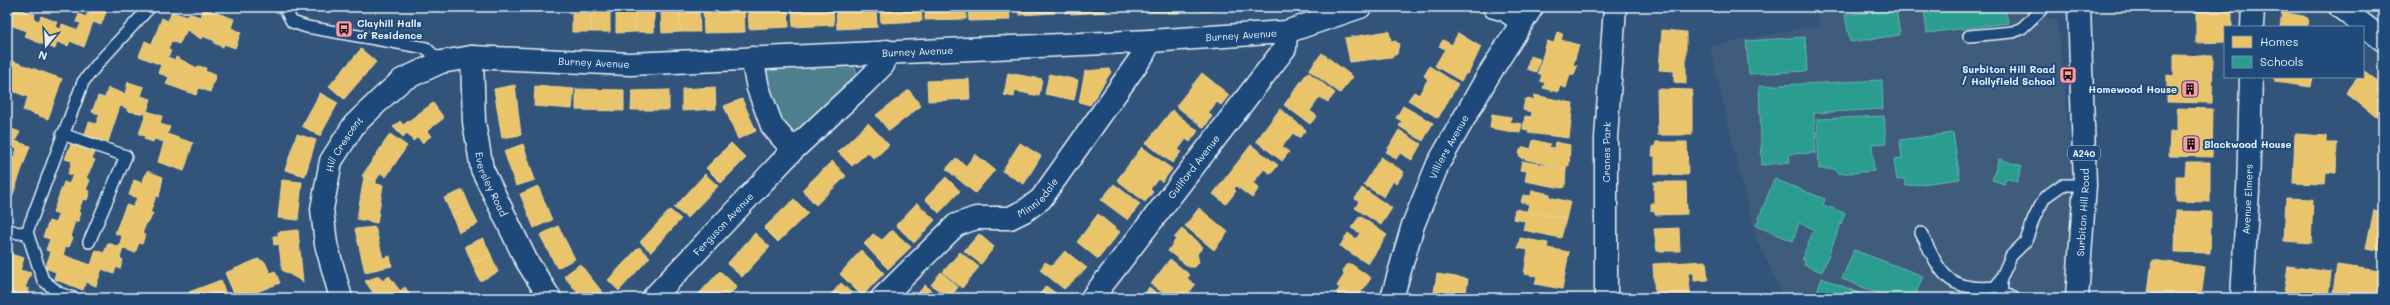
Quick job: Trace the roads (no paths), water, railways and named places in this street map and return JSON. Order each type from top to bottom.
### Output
[{"type":"street","name":"Burney Avenue","points":[[472,57],[630,64],[887,51],[1150,41],[1286,32],[1360,7]]},
{"type":"street","points":[[1494,7],[1527,14]]},
{"type":"street","name":"Cranes Park","points":[[1606,298],[1606,138],[1615,7]]},
{"type":"street","name":"Surbiton Hill Road","points":[[2077,298],[2085,185],[2079,7]]},
{"type":"street","points":[[2252,26],[2253,7]]},
{"type":"street","points":[[2340,7],[2383,40]]},
{"type":"street","name":"Villiers Avenue","points":[[1392,298],[1413,225],[1438,164],[1488,76],[1527,14]]},
{"type":"street","name":"Guilford Avenue","points":[[1092,298],[1285,48],[1286,32]]},
{"type":"street","name":"Minniedale","points":[[882,298],[956,225],[976,218],[1010,218],[1026,210],[1040,199],[1143,55],[1150,41]]},
{"type":"street","name":"Ferguson Avenue","points":[[653,298],[792,150],[865,83],[882,65],[887,51]]},
{"type":"street","name":"Hill Crescent","points":[[336,296],[326,244],[322,209],[331,161],[354,125],[402,80],[441,62],[472,57]]},
{"type":"street","name":"Eversley Road","points":[[472,57],[474,122],[482,169],[497,203],[526,260],[550,298]]},
{"type":"street","points":[[752,58],[758,88],[772,126],[792,150]]},
{"type":"street","name":"Avenue Elmers","points":[[2242,298],[2248,190],[2251,78]]},
{"type":"lane","points":[[73,298],[59,294],[43,280],[27,232],[62,134],[83,82],[100,60],[150,7]]},
{"type":"lane","points":[[284,7],[292,22],[300,25],[426,48],[441,62]]},
{"type":"lane","points":[[1968,36],[2013,32],[2022,28],[2044,7]]},
{"type":"lane","points":[[62,134],[126,156],[89,242]]},
{"type":"lane","points":[[1921,233],[1940,272],[1956,284],[1977,289],[1995,287],[2000,281],[2011,256],[2026,241],[2034,218],[2045,198],[2062,185],[2085,185]]},
{"type":"lane","points":[[7,229],[18,233],[27,232]]},
{"type":"lane","points":[[2000,281],[2003,293],[2014,298]]},
{"type":"place","name":"Clayhill Halls of Residence","points":[[344,29]]},
{"type":"place","name":"Surbiton Hill Road / Hollyfield School","points":[[2068,75]]},
{"type":"place","name":"Homewood House","points":[[2190,89]]},
{"type":"place","name":"Blackwood House","points":[[2191,144]]}]
